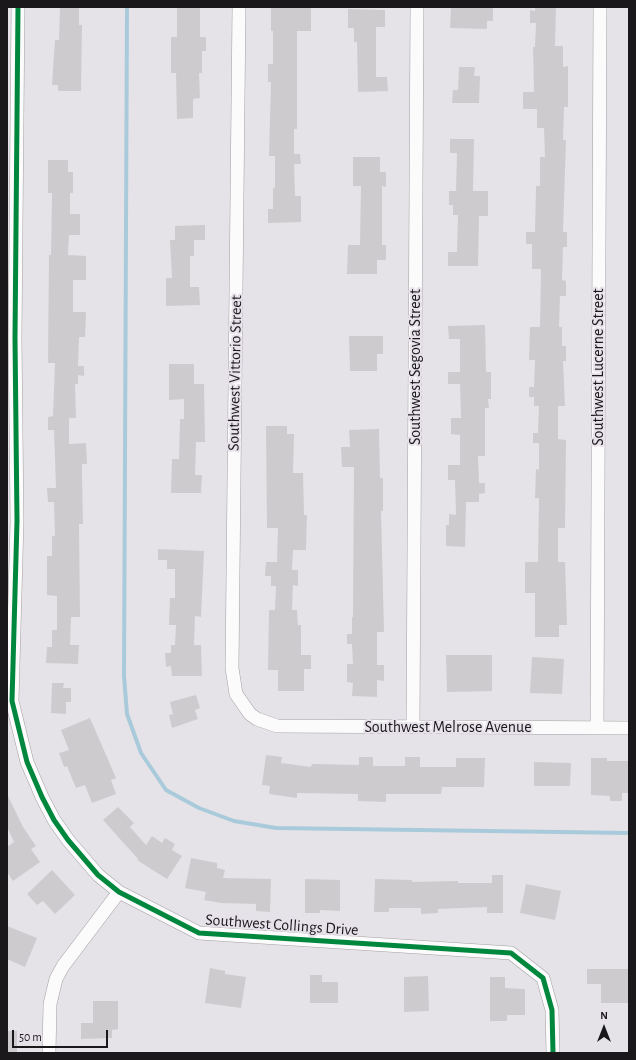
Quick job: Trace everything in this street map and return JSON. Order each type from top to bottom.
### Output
[{"type":"street","name":"Southwest Collings Drive","points":[[18,7],[11,338],[12,521],[9,701],[32,776],[54,820],[86,862],[98,875],[119,892],[199,933],[511,953],[543,978],[552,1010],[553,1053]]},
{"type":"street","name":"Southwest Vittorio Street","points":[[239,7],[232,668],[236,694],[242,705],[250,714],[267,724]]},
{"type":"street","name":"Southwest Segovia Street","points":[[413,726],[417,7]]},
{"type":"street","name":"Southwest Lucerne Street","points":[[597,728],[600,7]]},
{"type":"street","name":"Southwest Melrose Avenue","points":[[267,724],[290,727],[413,726],[629,728]]},
{"type":"street","points":[[49,1053],[50,1004],[56,979],[63,966],[119,892]]},
{"type":"building","points":[[60,7],[79,7],[79,25],[82,25],[81,91],[58,91],[58,85],[52,85],[55,40],[59,40]]},
{"type":"building","points":[[271,7],[311,7],[311,31],[297,31],[297,129],[294,129],[294,154],[300,154],[301,164],[294,164],[295,196],[301,196],[301,222],[268,223],[268,209],[273,209],[273,188],[275,188],[275,156],[269,156],[271,82],[268,82],[268,64],[273,64]]},
{"type":"building","points":[[451,7],[493,7],[493,21],[487,21],[487,29],[450,28]]},
{"type":"building","points":[[535,7],[556,7],[555,46],[563,46],[563,67],[568,66],[568,107],[564,107],[563,140],[566,140],[563,232],[567,232],[567,247],[563,247],[562,280],[566,281],[566,296],[560,296],[559,327],[562,327],[562,346],[566,346],[566,361],[563,361],[565,406],[558,406],[558,439],[566,440],[565,528],[558,528],[558,562],[565,562],[567,625],[559,625],[559,637],[535,637],[535,593],[525,593],[525,562],[538,562],[539,498],[535,498],[536,469],[539,470],[539,443],[533,443],[533,433],[538,433],[539,406],[534,406],[534,397],[529,397],[529,387],[534,387],[535,360],[529,360],[530,327],[540,327],[541,269],[532,269],[532,244],[526,244],[526,232],[535,232],[536,186],[540,186],[540,157],[545,157],[544,128],[537,128],[537,109],[523,109],[523,92],[534,92],[533,47],[535,47],[536,23],[530,23],[530,10],[535,11]]},
{"type":"building","points":[[177,8],[200,8],[200,37],[206,37],[206,51],[202,51],[202,73],[199,73],[200,98],[193,99],[193,118],[177,119],[176,73],[171,73],[171,37],[177,37]]},
{"type":"building","points":[[348,9],[385,10],[385,27],[376,27],[376,77],[387,77],[388,91],[358,92],[357,42],[354,42],[354,28],[348,28]]},
{"type":"building","points":[[459,67],[475,67],[474,76],[480,76],[479,103],[452,103],[453,90],[458,90]]},
{"type":"building","points":[[450,139],[474,139],[473,191],[488,191],[488,216],[479,216],[478,266],[448,266],[448,252],[457,252],[458,215],[453,215],[453,205],[449,205],[449,191],[456,191],[457,153],[450,153]]},
{"type":"building","points":[[353,157],[380,157],[380,172],[386,172],[386,187],[382,186],[382,245],[386,245],[386,260],[377,260],[377,274],[347,274],[348,245],[360,245],[361,186],[353,186]]},
{"type":"building","points":[[48,160],[68,160],[68,172],[73,172],[73,193],[70,193],[70,214],[80,214],[80,235],[69,235],[68,255],[86,256],[86,280],[73,280],[73,312],[86,312],[85,337],[79,337],[78,366],[84,366],[84,376],[78,375],[78,384],[75,384],[76,418],[69,418],[69,444],[86,443],[87,464],[82,464],[83,524],[79,524],[80,617],[71,617],[70,645],[79,645],[78,664],[46,663],[47,647],[52,647],[52,630],[57,630],[57,596],[47,595],[47,556],[52,556],[52,536],[55,536],[54,502],[48,502],[47,488],[56,488],[54,430],[48,430],[48,417],[53,416],[55,363],[48,363],[49,255],[51,255],[52,193],[48,193]]},
{"type":"building","points":[[205,225],[205,240],[194,240],[194,256],[190,256],[190,287],[199,287],[200,305],[166,306],[166,278],[172,278],[170,240],[175,240],[175,226]]},
{"type":"building","points":[[485,325],[486,372],[491,372],[491,399],[488,399],[489,408],[485,408],[485,456],[478,456],[479,483],[485,483],[485,493],[479,494],[479,502],[466,502],[465,547],[446,546],[446,525],[449,525],[449,514],[456,515],[455,480],[448,480],[448,465],[460,465],[460,435],[451,434],[451,418],[461,418],[460,384],[448,384],[448,372],[460,372],[460,339],[449,339],[448,326]]},
{"type":"building","points":[[349,336],[383,336],[383,354],[377,354],[377,371],[350,371]]},
{"type":"building","points":[[169,364],[194,364],[194,384],[204,384],[205,442],[196,442],[195,475],[202,475],[201,493],[171,493],[172,459],[179,459],[180,419],[184,419],[184,399],[169,400]]},
{"type":"building","points":[[266,426],[287,426],[287,434],[294,434],[293,473],[303,473],[304,515],[307,515],[306,550],[293,550],[292,570],[298,570],[298,586],[293,585],[292,610],[297,610],[298,625],[301,625],[301,655],[311,655],[311,669],[304,669],[304,691],[278,691],[278,670],[268,670],[269,610],[275,610],[276,586],[271,586],[271,576],[265,576],[266,562],[277,562],[278,528],[267,528]]},
{"type":"building","points":[[379,429],[380,478],[383,478],[383,511],[381,511],[384,632],[377,632],[377,665],[384,665],[384,681],[377,680],[377,697],[352,696],[353,683],[347,682],[347,664],[353,664],[352,644],[347,644],[347,634],[352,634],[353,617],[354,467],[342,467],[341,447],[350,447],[349,430]]},
{"type":"building","points":[[158,549],[204,551],[201,617],[195,616],[194,645],[201,645],[202,676],[172,676],[171,666],[166,667],[165,653],[171,653],[171,645],[175,645],[176,625],[169,625],[170,598],[175,598],[175,569],[167,569],[167,560],[158,560]]},
{"type":"building","points":[[446,655],[492,655],[492,691],[447,692]]},
{"type":"building","points":[[532,657],[564,659],[562,694],[530,693]]},
{"type":"building","points":[[52,683],[64,683],[63,688],[71,688],[71,702],[66,702],[66,714],[51,713]]},
{"type":"building","points":[[196,695],[200,708],[195,710],[198,719],[172,728],[169,715],[173,714],[170,702]]},
{"type":"building","points":[[90,718],[116,778],[111,780],[116,794],[92,803],[85,785],[76,788],[67,766],[64,767],[59,753],[69,750],[61,730]]},
{"type":"building","points":[[266,755],[282,757],[281,763],[311,767],[312,764],[359,765],[359,757],[373,757],[373,766],[405,766],[405,757],[420,757],[420,767],[456,767],[456,758],[485,758],[484,787],[442,787],[441,794],[386,794],[386,802],[358,801],[358,794],[297,793],[297,798],[269,794],[270,786],[262,785]]},
{"type":"building","points":[[591,758],[607,758],[607,761],[628,761],[628,793],[622,793],[622,801],[610,801],[610,796],[591,795]]},
{"type":"building","points":[[534,762],[571,763],[570,786],[534,786]]},
{"type":"building","points":[[7,794],[23,827],[36,846],[31,849],[40,862],[13,881],[7,872],[7,847],[14,842],[7,827]]},
{"type":"building","points":[[118,807],[134,823],[130,827],[146,845],[152,836],[162,843],[165,838],[175,844],[172,850],[182,856],[167,879],[137,860],[138,859],[103,820]]},
{"type":"building","points":[[191,858],[217,863],[217,868],[225,870],[223,878],[271,879],[270,912],[256,911],[256,904],[221,903],[204,900],[206,892],[185,888]]},
{"type":"building","points":[[52,870],[75,895],[55,914],[43,901],[37,905],[27,894]]},
{"type":"building","points":[[492,875],[503,875],[503,913],[487,913],[487,907],[438,909],[438,913],[421,914],[421,908],[389,908],[389,912],[374,912],[375,879],[412,880],[412,882],[458,881],[458,883],[492,883]]},
{"type":"building","points":[[305,879],[340,880],[340,911],[320,910],[320,913],[305,913]]},
{"type":"building","points":[[526,884],[561,891],[555,920],[520,913]]},
{"type":"building","points":[[7,926],[37,938],[25,967],[7,959]]},
{"type":"building","points":[[210,968],[225,971],[225,974],[246,977],[241,1008],[205,1003]]},
{"type":"building","points":[[587,969],[628,969],[628,1003],[601,1003],[601,984],[587,984]]},
{"type":"building","points":[[310,975],[322,975],[322,982],[338,982],[338,1003],[310,1003]]},
{"type":"building","points":[[428,976],[429,1011],[404,1012],[404,977]]},
{"type":"building","points":[[490,977],[505,977],[505,988],[525,989],[525,1015],[507,1015],[507,1021],[490,1021]]},
{"type":"building","points":[[93,1001],[118,1001],[118,1029],[112,1030],[112,1038],[81,1039],[81,1023],[93,1023]]},
{"type":"building","points":[[7,1031],[17,1031],[17,1053],[7,1053]]},
{"type":"waterway","points":[[127,7],[124,676],[127,714],[141,753],[166,790],[199,808],[234,821],[276,828],[629,833]]},
{"type":"cycle path","points":[[18,7],[15,338],[17,521],[12,701],[27,762],[42,797],[54,820],[68,840],[98,875],[119,892],[199,933],[511,953],[543,978],[552,1010],[553,1053]]}]
